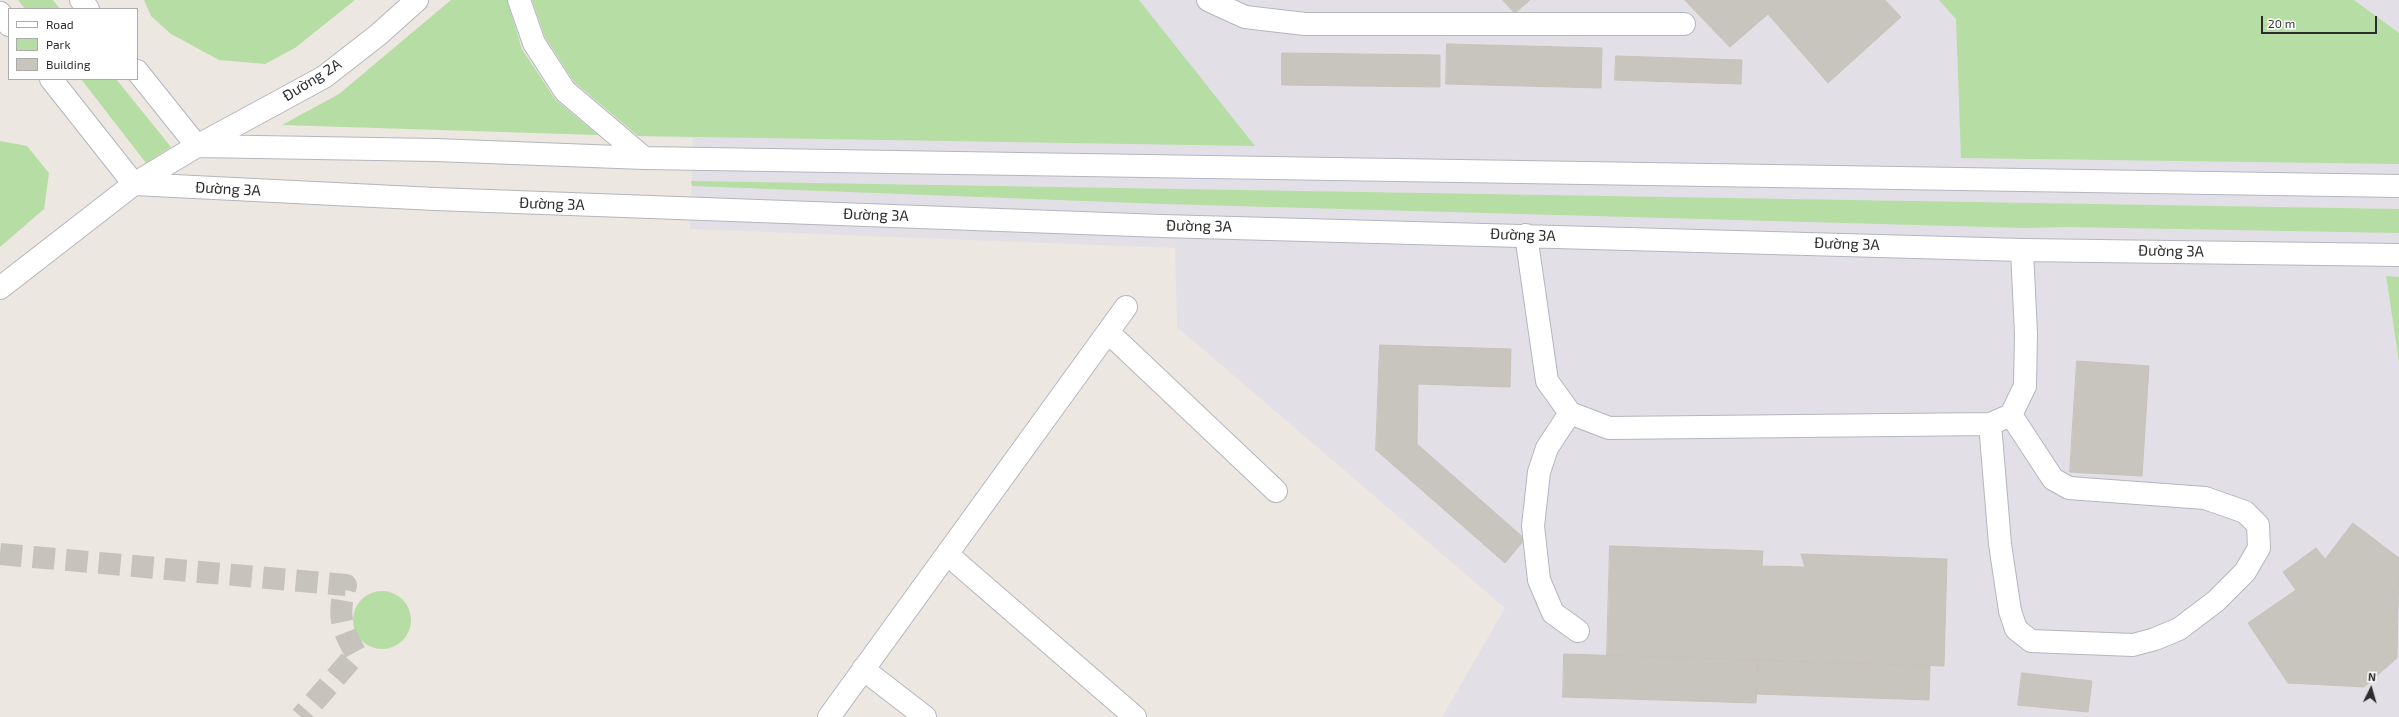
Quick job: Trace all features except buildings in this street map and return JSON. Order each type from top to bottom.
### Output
[{"type":"street","points":[[81,0],[87,8]]},
{"type":"street","name":"Đường 2A","points":[[134,184],[197,146],[324,77],[378,35],[417,0]]},
{"type":"street","points":[[519,0],[534,43],[564,91],[644,158]]},
{"type":"street","points":[[1208,0],[1245,17],[1306,24],[1684,24]]},
{"type":"street","points":[[0,13],[8,24]]},
{"type":"street","points":[[138,72],[197,146],[435,150],[644,158],[2399,186]]},
{"type":"street","points":[[0,288],[134,184],[52,80]]},
{"type":"street","name":"Đường 3A","points":[[134,184],[475,201],[1162,226],[2022,250],[2399,254]]},
{"type":"street","points":[[1526,235],[1547,381],[1570,413],[1609,428],[1990,424],[2011,415],[2025,386],[2026,334],[2022,250]]},
{"type":"street","points":[[829,717],[1062,394],[1109,333],[1126,307]]},
{"type":"street","points":[[1109,333],[1276,491]]},
{"type":"street","points":[[1570,413],[1548,448],[1539,472],[1533,526],[1538,580],[1553,613],[1578,631]]},
{"type":"street","points":[[1990,424],[2000,544],[2010,611],[2016,629],[2031,642],[2132,645],[2155,640],[2179,629],[2216,601],[2245,572],[2259,548],[2258,525],[2245,512],[2205,498],[2069,488],[2053,479],[2011,415]]},
{"type":"street","points":[[947,554],[1134,717]]},
{"type":"street","points":[[863,669],[925,717]]},
{"type":"shaded area","points":[[532,0],[2399,0],[2399,277],[2386,277],[2399,362],[2399,717],[1442,717],[1505,608],[1177,327],[1175,248],[690,229],[693,138],[638,136],[574,82],[545,37]]},
{"type":"green space","points":[[18,0],[53,0],[59,8],[24,8]]},
{"type":"green space","points":[[144,0],[355,0],[295,48],[265,64],[219,60],[171,34],[151,16]]},
{"type":"green space","points":[[451,0],[507,0],[522,49],[555,99],[598,135],[282,125],[339,94]]},
{"type":"green space","points":[[532,0],[1139,0],[1255,146],[638,136],[574,82],[545,37]]},
{"type":"green space","points":[[1939,0],[2354,0],[2399,33],[2399,164],[1961,158],[1956,19]]},
{"type":"green space","points":[[82,80],[117,80],[171,147],[146,163]]},
{"type":"green space","points":[[0,141],[27,146],[49,173],[44,209],[0,247]]},
{"type":"green space","points":[[691,181],[2399,209],[2399,233],[2067,227],[2024,228],[1163,204],[692,186]]},
{"type":"green space","points":[[2386,276],[2399,277],[2399,362]]},
{"type":"green space","points":[[382,591],[393,593],[403,599],[409,609],[411,620],[409,631],[403,641],[393,647],[382,649],[371,647],[361,641],[355,631],[353,620],[355,609],[361,599],[371,593]]},
{"type":"tunnel","points":[[0,554],[346,585],[343,595],[341,613],[342,621],[347,636],[356,654],[301,717]]}]
